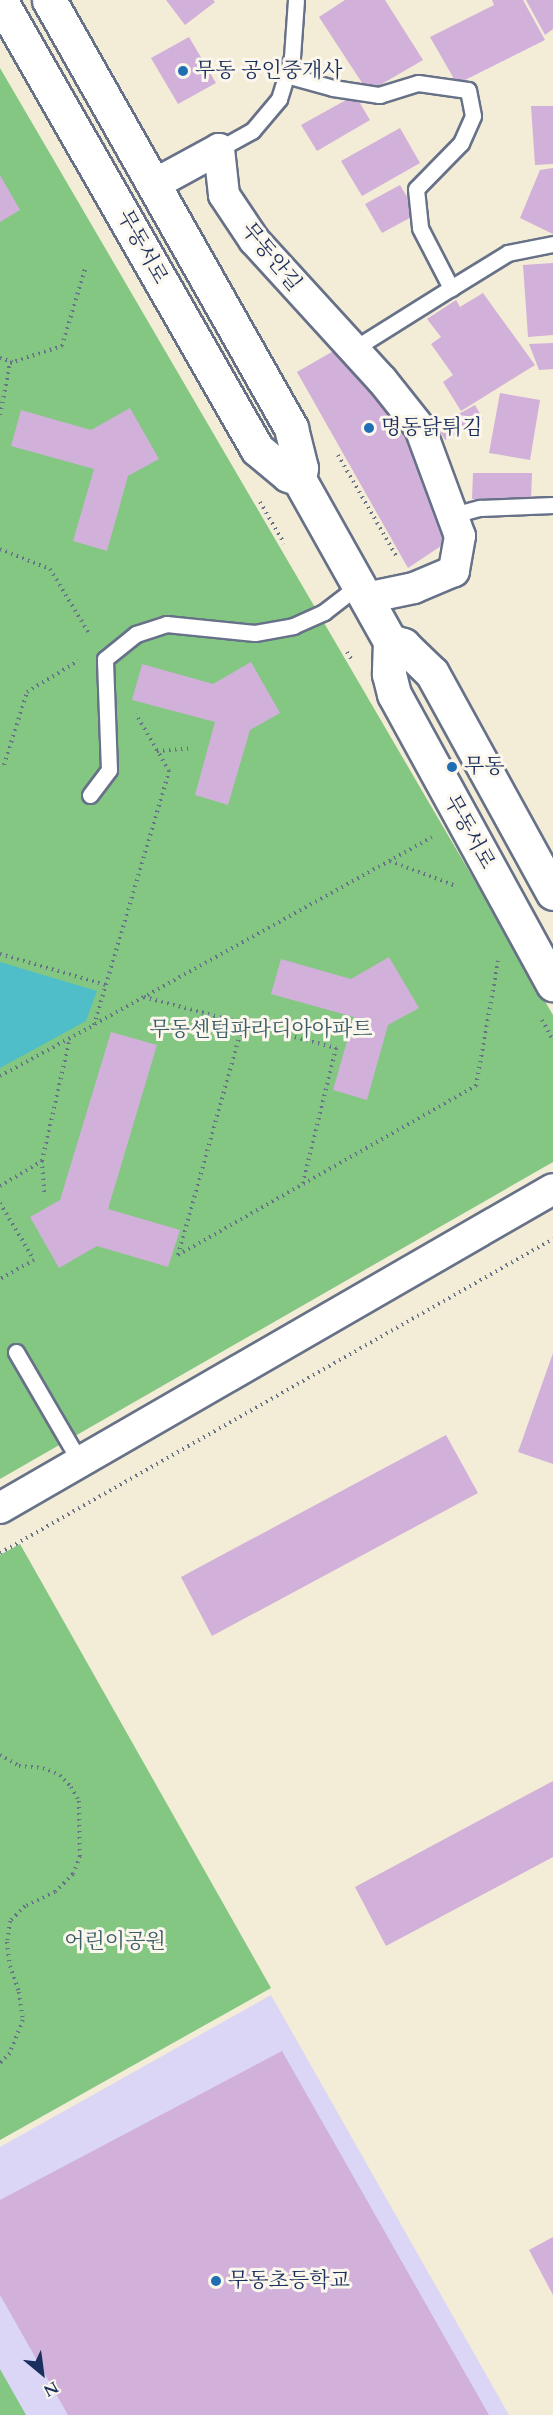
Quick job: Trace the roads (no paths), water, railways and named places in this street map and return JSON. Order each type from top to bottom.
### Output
[{"type":"main road","name":"무동서로","points":[[0,0],[257,449],[288,475],[299,479]]},
{"type":"main road","name":"무동서로","points":[[48,0],[291,428],[301,468],[299,479],[390,641],[389,674],[394,694],[553,984]]},
{"type":"main road","name":"무동서로","points":[[390,641],[403,645],[432,673],[553,893]]},
{"type":"street","points":[[153,185],[219,149]]},
{"type":"street","name":"무동안길","points":[[219,149],[224,195],[254,240],[352,350],[382,380],[420,428],[460,536],[454,571],[414,588],[362,592]]},
{"type":"street","points":[[0,1508],[553,1189]]},
{"type":"lane","points":[[219,149],[252,131],[279,99],[286,75],[296,0]]},
{"type":"lane","points":[[286,75],[333,88],[379,95],[418,83],[468,90],[473,116],[461,143],[416,189],[420,228],[451,288]]},
{"type":"lane","points":[[352,350],[508,253],[553,244]]},
{"type":"lane","points":[[453,515],[480,508],[553,505]]},
{"type":"lane","points":[[90,795],[109,770],[102,654],[136,634],[166,624],[255,633],[293,626],[362,592]]},
{"type":"lane","points":[[16,1352],[80,1462]]},
{"type":"water","points":[[0,962],[97,991],[86,1021],[0,1068]]},
{"type":"place","name":"무동 공인중개사","points":[[183,71]]},
{"type":"place","name":"명동닭튀김","points":[[369,428]]},
{"type":"place","name":"무동","points":[[452,767]]},
{"type":"place","name":"무동초등학교","points":[[216,2281]]},
{"type":"park label","name":"무동센텀파라디아아파트","points":[[261,1030]]},
{"type":"park label","name":"어린이공원","points":[[115,1942]]}]
